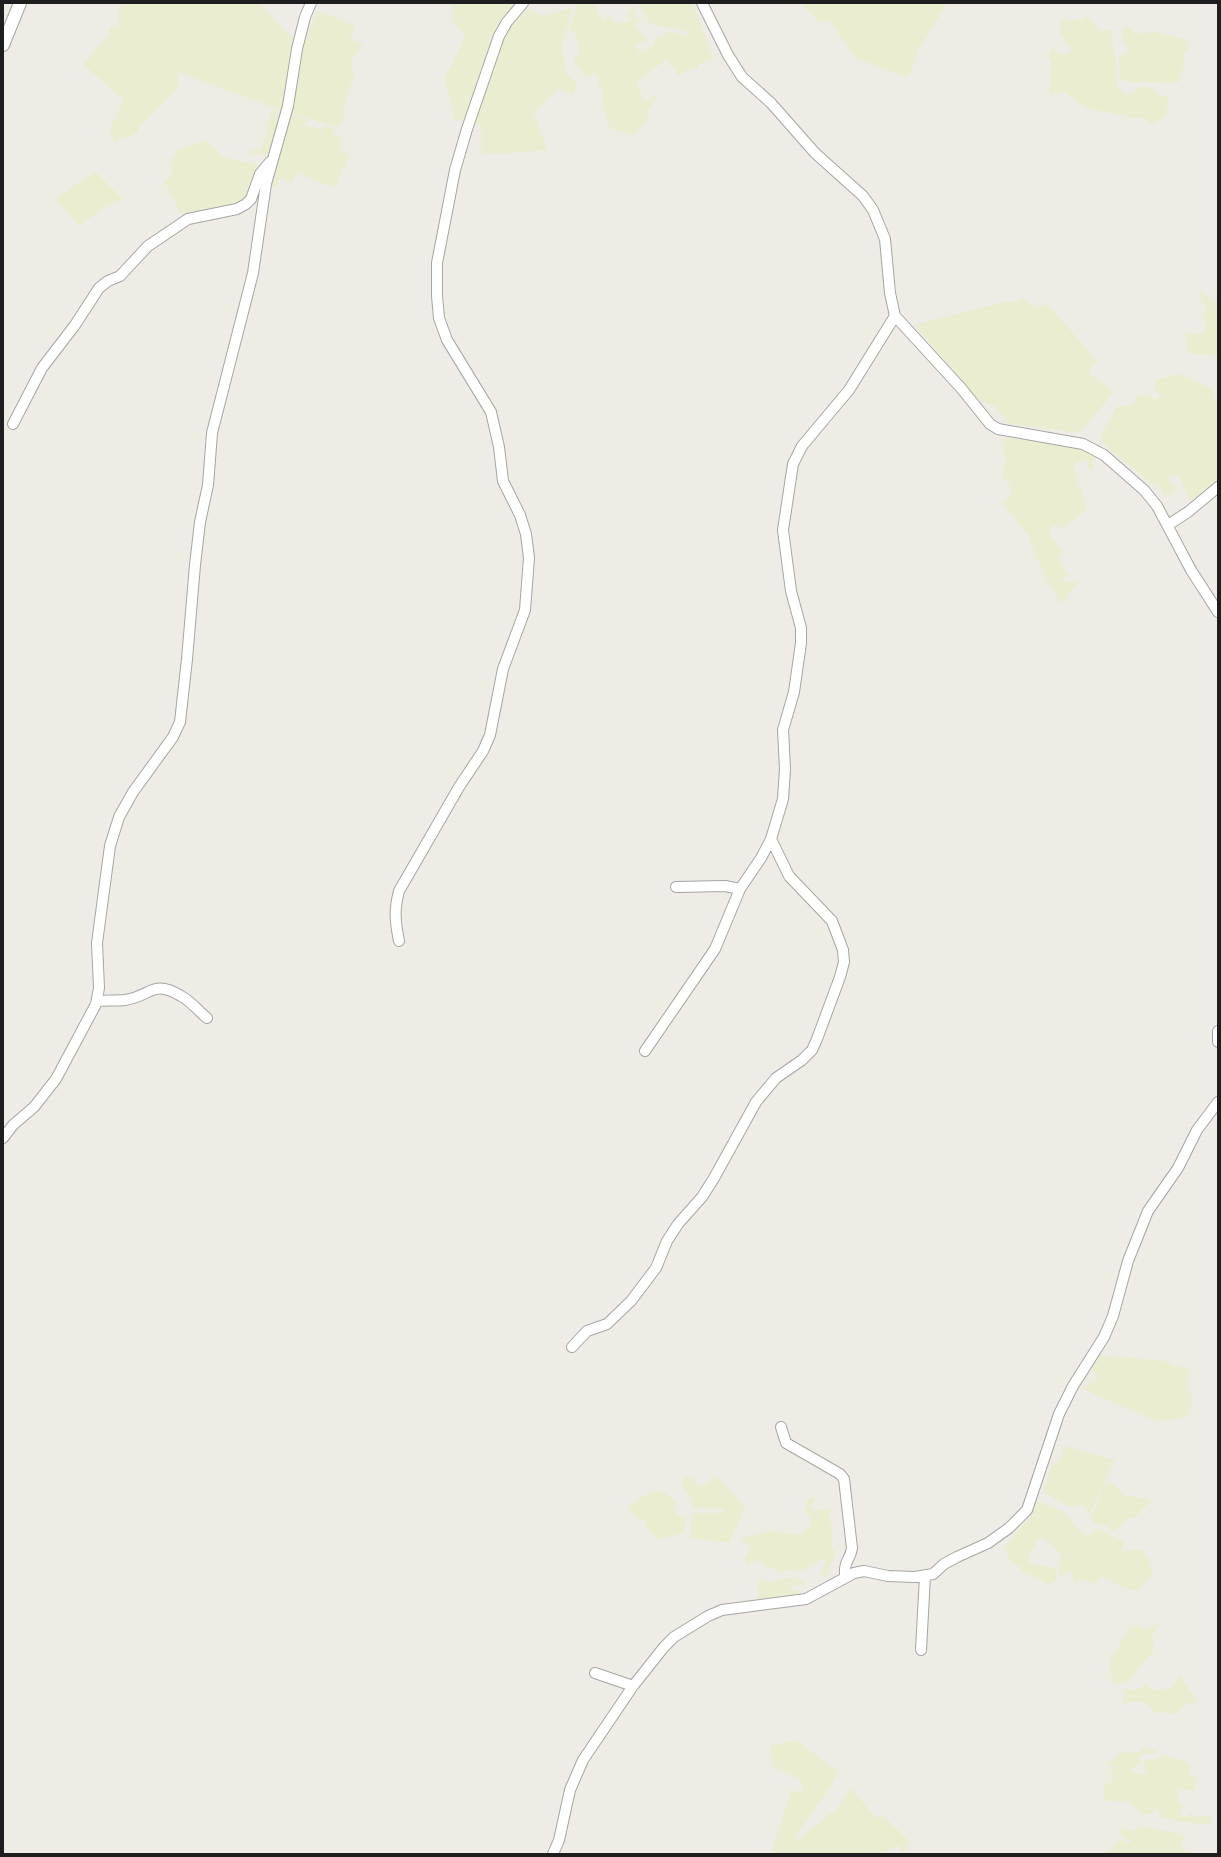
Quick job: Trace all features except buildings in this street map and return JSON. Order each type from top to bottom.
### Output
[{"type":"street","points":[[3,45],[20,3]]},
{"type":"street","points":[[3,1138],[13,1125],[34,1107],[56,1079],[97,1001],[99,988],[97,943],[110,846],[118,817],[133,792],[173,737],[180,722],[188,659],[195,565],[200,522],[208,485],[212,433],[253,273],[266,184],[288,106],[297,49],[305,17],[311,3]]},
{"type":"street","points":[[399,941],[395,908],[400,891],[459,787],[483,751],[490,735],[503,669],[525,610],[528,558],[526,534],[520,515],[503,481],[499,447],[491,412],[447,340],[440,318],[437,296],[437,263],[455,170],[467,129],[499,36],[507,22],[523,3]]},
{"type":"street","points":[[702,3],[728,54],[742,77],[771,103],[815,153],[863,196],[873,210],[885,239],[890,293],[895,316],[961,388],[990,424],[998,429],[1083,444],[1104,455],[1144,490],[1157,506],[1191,570],[1218,612]]},
{"type":"street","points":[[13,424],[42,368],[75,325],[99,288],[108,281],[120,276],[148,246],[188,219],[236,209],[246,204],[251,199],[260,174],[272,160]]},
{"type":"street","points":[[645,1051],[715,949],[740,889],[761,858],[771,839],[783,799],[785,769],[783,730],[794,692],[801,643],[801,628],[791,591],[783,530],[793,464],[802,446],[849,390],[895,316]]},
{"type":"street","points":[[1168,525],[1188,512],[1218,487]]},
{"type":"street","points":[[572,1347],[587,1331],[608,1324],[631,1301],[656,1268],[672,1234],[702,1197],[714,1178],[756,1102],[776,1078],[802,1060],[812,1050],[817,1039],[840,977],[844,962],[843,950],[832,921],[789,876],[771,839]]},
{"type":"street","points":[[676,887],[726,886],[740,889]]},
{"type":"street","points":[[97,1001],[125,1000],[140,996],[156,988],[164,989],[180,995],[207,1018]]},
{"type":"street","points":[[1218,1030],[1218,1042]]},
{"type":"street","points":[[553,1854],[559,1840],[570,1790],[583,1760],[633,1686],[664,1647],[674,1637],[708,1616],[738,1607],[790,1603],[806,1599],[845,1576],[864,1571],[888,1576],[925,1576],[933,1574],[944,1564],[956,1557],[988,1543],[1009,1528],[1027,1510],[1060,1414],[1073,1386],[1104,1337],[1113,1316],[1128,1261],[1148,1211],[1178,1168],[1198,1130],[1216,1107]]},
{"type":"street","points":[[781,1427],[786,1443],[840,1474],[844,1478],[852,1548],[851,1554],[844,1565],[845,1576]]},
{"type":"street","points":[[922,1650],[925,1576]]},
{"type":"street","points":[[595,1673],[633,1686]]},
{"type":"green space","points":[[126,3],[259,3],[291,37],[306,40],[317,10],[355,26],[350,35],[354,41],[362,43],[360,50],[351,59],[354,76],[344,103],[345,118],[337,127],[281,110],[177,72],[179,87],[139,127],[138,132],[114,143],[110,129],[123,100],[83,64],[107,36],[111,26],[119,28],[119,8]]},
{"type":"green space","points":[[514,3],[544,16],[573,7],[562,45],[566,74],[578,85],[573,95],[558,89],[534,113],[547,150],[500,154],[481,153],[481,126],[455,119],[444,79],[466,35],[452,22],[453,6],[443,4]]},
{"type":"green space","points":[[585,3],[595,5],[597,3],[597,8],[602,22],[607,20],[605,15],[610,14],[612,20],[618,24],[620,21],[626,23],[632,20],[628,15],[634,4],[636,6],[635,9],[637,9],[634,15],[640,21],[635,27],[648,39],[636,45],[639,52],[654,45],[655,38],[670,32],[689,36],[690,32],[650,24],[642,9],[641,3],[693,3],[713,58],[698,65],[698,69],[693,69],[678,75],[667,59],[637,82],[644,101],[659,94],[648,111],[648,119],[634,136],[610,128],[601,98],[602,88],[597,83],[600,79],[595,73],[586,77],[573,60],[579,54],[576,32],[569,30],[577,5]]},
{"type":"green space","points":[[790,3],[947,3],[920,48],[909,76],[902,76],[855,58],[830,21],[819,22],[802,4],[790,5]]},
{"type":"green space","points":[[1088,16],[1100,31],[1112,29],[1113,48],[1116,59],[1117,85],[1125,95],[1143,86],[1153,89],[1159,96],[1163,97],[1166,95],[1169,98],[1167,110],[1164,111],[1167,113],[1166,116],[1154,124],[1151,124],[1141,117],[1132,119],[1120,114],[1118,93],[1119,115],[1085,108],[1065,92],[1049,95],[1051,62],[1047,55],[1053,46],[1059,54],[1068,53],[1072,50],[1060,34],[1060,20],[1081,20]]},
{"type":"green space","points":[[1126,26],[1134,30],[1133,32],[1137,35],[1141,31],[1144,33],[1159,32],[1186,40],[1189,47],[1182,59],[1185,62],[1178,83],[1127,82],[1120,77],[1119,57],[1129,50],[1122,40],[1121,31]]},
{"type":"green space","points":[[272,109],[309,120],[302,125],[317,128],[318,131],[325,126],[335,129],[334,132],[341,138],[338,144],[342,145],[340,149],[350,156],[335,188],[297,173],[292,183],[280,179],[276,187],[261,181],[244,204],[183,218],[164,181],[172,175],[171,161],[177,150],[205,140],[225,158],[263,166],[265,155],[250,154],[253,150],[261,150]]},
{"type":"green space","points":[[96,172],[123,199],[106,207],[84,222],[80,228],[63,206],[55,200],[76,184]]},
{"type":"green space","points":[[1200,290],[1213,300],[1218,299],[1218,356],[1187,353],[1186,333],[1202,334],[1207,324],[1202,314],[1208,310],[1201,301]]},
{"type":"green space","points":[[1021,297],[1036,308],[1047,304],[1098,361],[1090,368],[1089,373],[1110,388],[1113,393],[1080,433],[1008,423],[995,406],[980,401],[914,325],[1000,303],[1019,301]]},
{"type":"green space","points":[[1178,374],[1214,389],[1213,398],[1218,401],[1218,479],[1190,502],[1179,476],[1170,475],[1168,478],[1171,483],[1175,483],[1176,489],[1165,496],[1157,483],[1153,485],[1105,445],[1100,437],[1116,407],[1133,404],[1136,397],[1148,395],[1156,400],[1160,395],[1154,390],[1156,380]]},
{"type":"green space","points":[[1003,438],[1075,442],[1097,454],[1092,463],[1094,470],[1089,470],[1087,461],[1075,462],[1075,473],[1087,509],[1062,529],[1055,525],[1049,529],[1050,535],[1063,552],[1059,558],[1062,564],[1064,564],[1063,568],[1070,575],[1065,577],[1064,582],[1079,580],[1079,582],[1068,594],[1069,596],[1061,604],[1050,586],[1026,533],[1001,503],[1003,500],[1008,500],[1011,494],[1009,482],[1002,479],[1005,462]]},
{"type":"green space","points":[[1098,1355],[1166,1361],[1173,1366],[1189,1368],[1187,1386],[1193,1400],[1187,1416],[1180,1419],[1157,1421],[1097,1396],[1082,1387],[1095,1382],[1097,1374],[1091,1370]]},
{"type":"green space","points":[[1065,1446],[1115,1460],[1089,1515],[1087,1509],[1083,1506],[1075,1505],[1069,1507],[1043,1492],[1052,1465],[1058,1463]]},
{"type":"green space","points":[[715,1475],[746,1507],[729,1543],[690,1538],[692,1513],[724,1513],[721,1508],[693,1508],[691,1497],[681,1487],[684,1476],[694,1478],[695,1483],[698,1486],[710,1483],[711,1478]]},
{"type":"green space","points":[[1112,1482],[1124,1495],[1152,1500],[1134,1518],[1130,1518],[1114,1531],[1107,1526],[1093,1523],[1091,1517],[1105,1483]]},
{"type":"green space","points":[[653,1491],[665,1492],[676,1503],[675,1511],[682,1518],[686,1516],[684,1533],[658,1540],[645,1525],[646,1519],[638,1519],[627,1506]]},
{"type":"green space","points":[[816,1497],[811,1509],[818,1511],[830,1508],[832,1537],[830,1546],[836,1552],[827,1577],[819,1574],[825,1565],[825,1558],[802,1570],[793,1569],[778,1573],[773,1567],[766,1568],[761,1560],[747,1565],[744,1559],[751,1548],[740,1539],[768,1531],[799,1535],[809,1528],[810,1524],[810,1517],[805,1512],[808,1498]]},
{"type":"green space","points":[[1038,1501],[1067,1514],[1078,1529],[1088,1536],[1098,1529],[1125,1542],[1121,1551],[1142,1550],[1150,1560],[1153,1576],[1145,1582],[1140,1590],[1127,1589],[1101,1577],[1094,1584],[1079,1578],[1074,1584],[1073,1576],[1070,1571],[1059,1577],[1060,1554],[1053,1545],[1040,1538],[1029,1555],[1029,1563],[1056,1568],[1056,1581],[1048,1585],[1040,1579],[1021,1572],[1022,1567],[1016,1566],[1008,1559],[1009,1552],[1003,1549],[1032,1515]]},
{"type":"green space","points":[[795,1577],[806,1583],[804,1586],[794,1585],[789,1589],[789,1591],[793,1589],[807,1595],[758,1605],[758,1582],[762,1579],[768,1582]]},
{"type":"green space","points":[[1162,1621],[1152,1636],[1154,1650],[1127,1683],[1113,1684],[1110,1662],[1129,1627],[1138,1625],[1146,1630]]},
{"type":"green space","points":[[1179,1675],[1199,1703],[1187,1703],[1178,1714],[1155,1712],[1148,1704],[1141,1702],[1131,1702],[1122,1706],[1124,1688],[1131,1690],[1139,1689],[1147,1683],[1152,1690],[1170,1689],[1176,1682]]},
{"type":"green space","points":[[796,1740],[838,1772],[831,1786],[796,1836],[797,1841],[830,1814],[836,1811],[850,1788],[877,1818],[884,1816],[909,1841],[904,1853],[898,1845],[883,1854],[771,1854],[791,1790],[804,1794],[799,1778],[773,1768],[770,1746]]},
{"type":"green space","points":[[1146,1747],[1156,1751],[1155,1755],[1144,1753],[1140,1756],[1139,1759],[1142,1761],[1141,1764],[1132,1768],[1134,1773],[1144,1775],[1147,1774],[1143,1767],[1146,1760],[1159,1758],[1160,1754],[1191,1763],[1190,1777],[1197,1776],[1194,1791],[1179,1788],[1176,1795],[1183,1807],[1180,1812],[1182,1815],[1188,1817],[1191,1811],[1192,1817],[1211,1815],[1212,1825],[1181,1822],[1160,1817],[1159,1808],[1153,1810],[1153,1813],[1143,1815],[1127,1801],[1108,1801],[1103,1797],[1103,1787],[1112,1781],[1113,1775],[1109,1774],[1116,1767],[1108,1764],[1120,1753],[1131,1752],[1134,1754]]},
{"type":"green space","points":[[1142,1827],[1179,1833],[1186,1838],[1181,1844],[1183,1850],[1186,1852],[1191,1850],[1192,1854],[1095,1854],[1109,1851],[1119,1840],[1129,1843],[1132,1841],[1123,1838],[1120,1831],[1121,1828],[1132,1831]]}]
